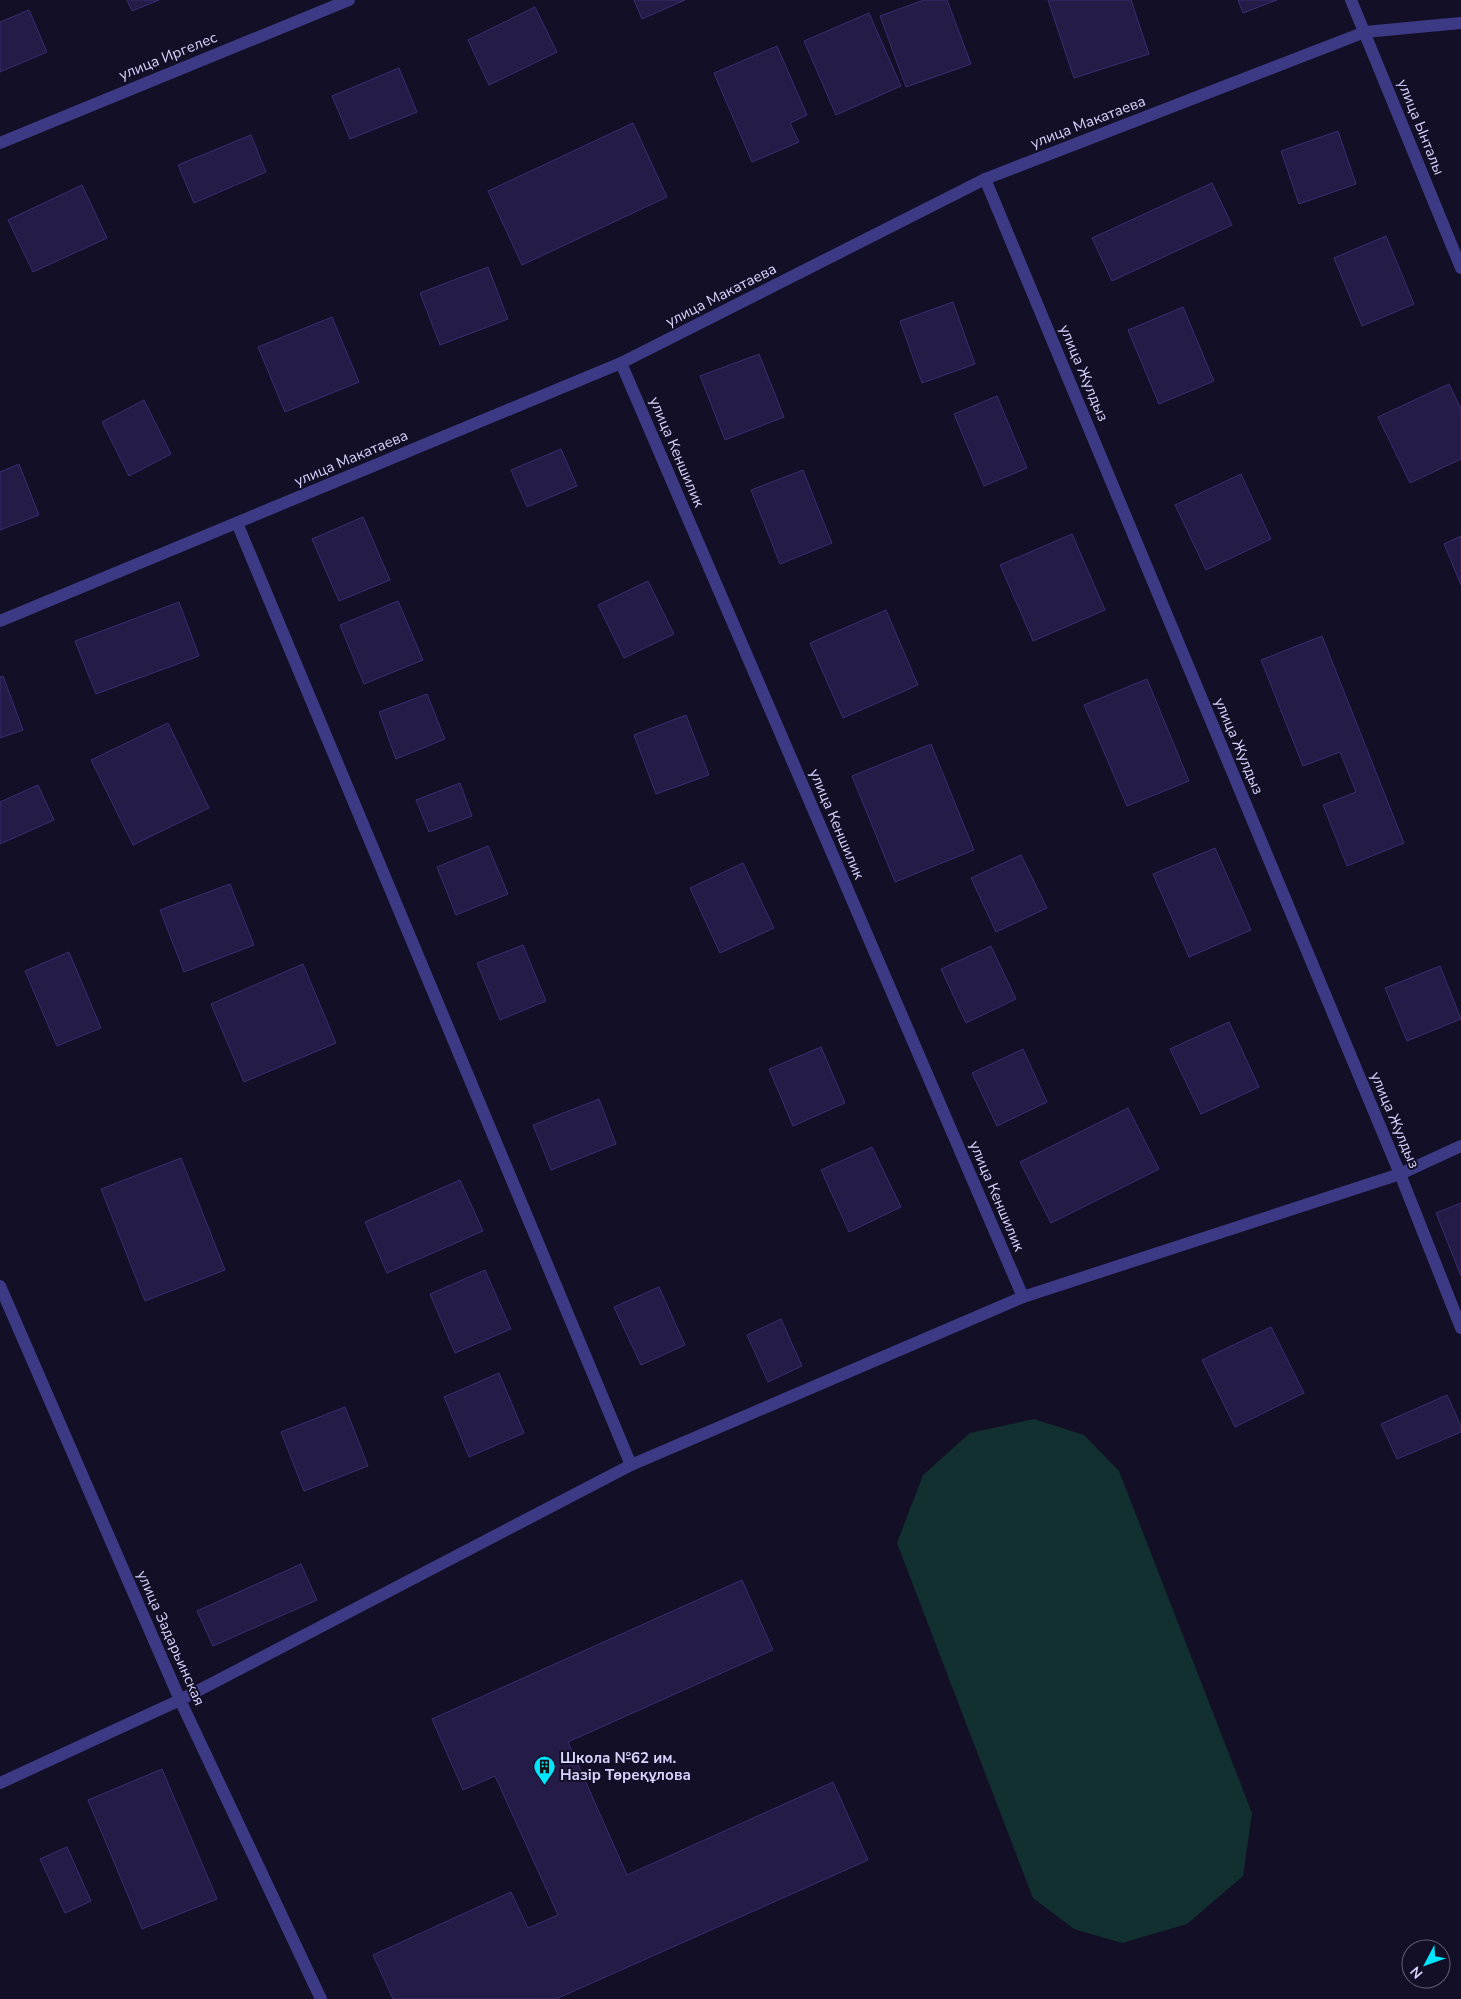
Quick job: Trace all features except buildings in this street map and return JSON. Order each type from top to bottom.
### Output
[{"type":"street","name":"улица Иргелес","points":[[0,143],[349,0]]},
{"type":"street","name":"улица Ынталы","points":[[1351,0],[1461,268]]},
{"type":"street","name":"улица Макатаева","points":[[0,621],[621,363],[985,179],[1365,32],[1461,23]]},
{"type":"street","name":"улица Жулдыз","points":[[985,179],[1400,1174],[1461,1328]]},
{"type":"street","name":"улица Кеншилик","points":[[621,363],[1023,1297]]},
{"type":"street","points":[[237,523],[631,1465]]},
{"type":"street","points":[[0,1783],[180,1700],[631,1465],[1023,1297],[1400,1174],[1461,1146]]},
{"type":"street","name":"улица Задарьинская","points":[[0,1286],[180,1700],[321,1999]]},
{"type":"green space","points":[[1034,1419],[1084,1435],[1119,1471],[1252,1813],[1243,1876],[1187,1924],[1122,1943],[1074,1929],[1033,1898],[897,1543],[923,1475],[970,1433]]},
{"type":"place","name":"Школа №62 им. Назір Төреқұлова","points":[[544,1786]]}]
